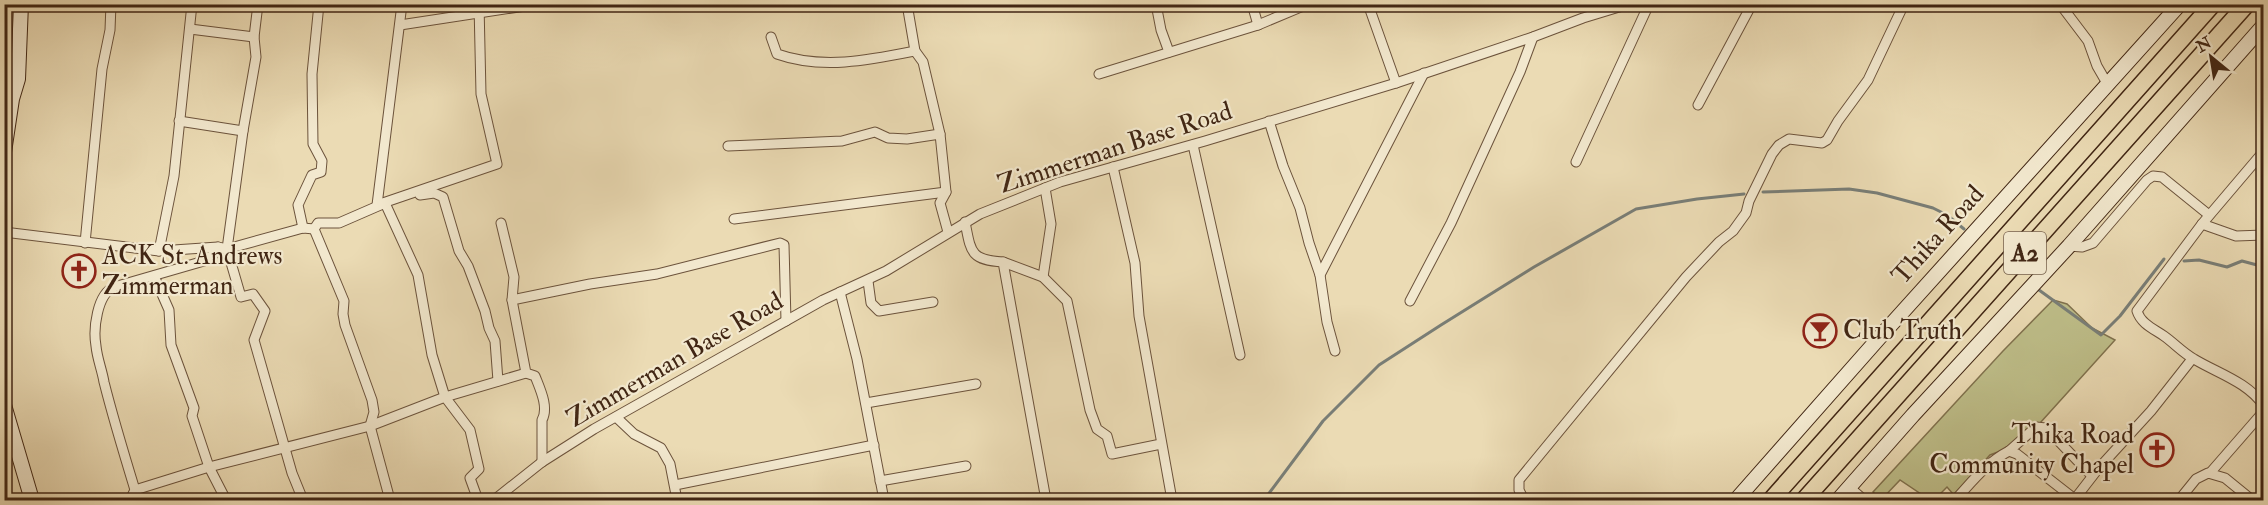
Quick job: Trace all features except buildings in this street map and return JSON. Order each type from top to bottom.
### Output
[{"type":"highway","name":"Thika Road","points":[[1771,501],[2214,4]]},
{"type":"highway","name":"A2","points":[[1804,501],[2247,4]]},
{"type":"main road","points":[[4,152],[12,99],[18,80],[21,4]]},
{"type":"main road","name":"Thika Road","points":[[1736,501],[1871,347],[2180,4]]},
{"type":"main road","points":[[1838,501],[2264,25]]},
{"type":"main road","points":[[4,405],[32,501]]},
{"type":"street","points":[[85,243],[102,69],[110,30],[111,4]]},
{"type":"street","points":[[159,251],[174,176],[192,4]]},
{"type":"street","points":[[258,4],[254,37],[256,57],[223,248],[241,297],[253,294],[265,311],[254,339],[292,473],[303,501]]},
{"type":"street","points":[[303,228],[297,205],[312,176],[321,172],[322,161],[313,144],[312,74],[319,4]]},
{"type":"street","points":[[402,4],[381,204],[418,275],[432,355],[445,397],[470,430],[479,469],[470,478],[478,501]]},
{"type":"street","points":[[400,25],[479,9],[538,4]]},
{"type":"street","points":[[907,4],[915,51],[923,62],[940,134],[946,192],[940,203],[948,232]]},
{"type":"street","points":[[1156,4],[1161,30],[1169,52]]},
{"type":"street","points":[[1252,4],[1258,25]]},
{"type":"street","points":[[1099,74],[1258,25],[1308,4]]},
{"type":"street","points":[[1368,4],[1396,83]]},
{"type":"street","name":"Zimmerman Base Road","points":[[496,500],[542,462],[694,370],[840,292],[886,272],[980,214],[1046,188],[1396,83],[1629,4]]},
{"type":"street","points":[[1576,162],[1649,4]]},
{"type":"street","points":[[1698,105],[1752,4]]},
{"type":"street","points":[[1524,501],[1519,490],[1519,480],[1686,277],[1719,242],[1733,231],[1746,213],[1749,201],[1772,154],[1779,145],[1789,139],[1822,143],[1827,140],[1868,80],[1904,4]]},
{"type":"street","points":[[2060,4],[2088,41],[2097,66],[2108,85]]},
{"type":"street","points":[[314,229],[318,223],[339,223],[381,204],[497,164],[482,94],[479,9]]},
{"type":"street","points":[[190,29],[254,37]]},
{"type":"street","points":[[771,37],[777,54],[788,58],[820,62],[872,60],[915,51]]},
{"type":"street","points":[[1410,301],[1452,223],[1520,72],[1533,37]]},
{"type":"street","points":[[1320,275],[1424,73]]},
{"type":"street","points":[[179,121],[243,131]]},
{"type":"street","points":[[1269,121],[1283,166],[1300,208],[1320,275],[1327,322],[1335,351]]},
{"type":"street","points":[[728,146],[842,141],[875,132],[888,138],[907,139],[940,134]]},
{"type":"street","points":[[1193,145],[1240,355]]},
{"type":"street","points":[[2264,151],[2209,215],[2137,311],[2138,317],[2148,327],[2192,358],[2226,375],[2264,406]]},
{"type":"street","points":[[1113,167],[1134,262],[1139,316],[1172,501]]},
{"type":"street","points":[[2068,246],[2082,247],[2093,243],[2146,180],[2153,176],[2162,177],[2209,215]]},
{"type":"street","points":[[1043,277],[1051,224],[1046,188]]},
{"type":"street","points":[[734,219],[946,192]]},
{"type":"street","points":[[381,204],[427,194],[439,194],[443,197],[459,252],[468,267],[495,341],[498,381]]},
{"type":"street","points":[[965,222],[970,247],[977,258],[1003,262],[1043,277],[1067,301],[1090,410],[1097,429],[1107,436],[1112,454],[1161,444]]},
{"type":"street","points":[[501,223],[514,277],[512,300],[526,373]]},
{"type":"street","points":[[2202,224],[2236,236],[2264,235]]},
{"type":"street","points":[[4,232],[159,251],[223,248],[303,228],[314,229]]},
{"type":"street","points":[[314,229],[344,302],[345,325],[372,400],[374,412],[370,426],[390,501]]},
{"type":"street","points":[[512,300],[590,284],[657,274],[780,243],[784,246],[786,321]]},
{"type":"street","points":[[130,501],[135,490],[113,419],[96,345],[95,333],[101,302],[105,292],[114,287],[210,258],[223,248]]},
{"type":"street","points":[[1003,262],[1046,501]]},
{"type":"street","points":[[154,276],[169,310],[171,345],[194,408],[192,416],[209,468],[226,501]]},
{"type":"street","points":[[868,280],[871,303],[879,311],[933,302]]},
{"type":"street","points":[[840,292],[850,324],[884,501]]},
{"type":"street","points":[[2008,452],[2017,454],[2075,500],[2092,476],[2151,411],[2192,358]]},
{"type":"street","points":[[135,490],[285,447],[370,426],[445,397],[526,373],[535,376],[543,400],[545,415],[542,420],[542,462]]},
{"type":"street","points":[[866,403],[976,384]]},
{"type":"street","points":[[2179,501],[2196,479],[2210,473],[2264,411]]},
{"type":"street","points":[[616,417],[634,434],[661,448],[668,456],[677,501]]},
{"type":"street","points":[[1955,501],[1983,469],[2008,452],[2036,427],[2046,428],[2092,476]]},
{"type":"street","points":[[675,485],[874,446]]},
{"type":"street","points":[[880,481],[966,465]]},
{"type":"street","points":[[2210,473],[2225,478],[2252,501]]},
{"type":"street","points":[[1849,487],[1864,501]]},
{"type":"green space","points":[[2053,300],[2067,304],[2092,328],[2115,340],[2022,443],[1990,455],[1954,495],[1947,487],[1934,500],[1930,500],[1900,480],[1881,500],[1873,492]]},
{"type":"waterway","points":[[1763,192],[1849,189],[1877,193],[1933,208],[1947,215],[1964,229]]},
{"type":"waterway","points":[[1264,500],[1323,421],[1379,365],[1441,325],[1534,267],[1636,209],[1744,194]]},
{"type":"waterway","points":[[2039,290],[2101,335],[2120,316],[2164,259]]},
{"type":"waterway","points":[[2184,261],[2199,260],[2227,267],[2242,261],[2264,268]]},
{"type":"place","name":"ACK St. Andrews Zimmerman","points":[[79,271]]},
{"type":"place","name":"Club Truth","points":[[1820,331]]},
{"type":"place","name":"Thika Road Community Chapel","points":[[2157,450]]}]
